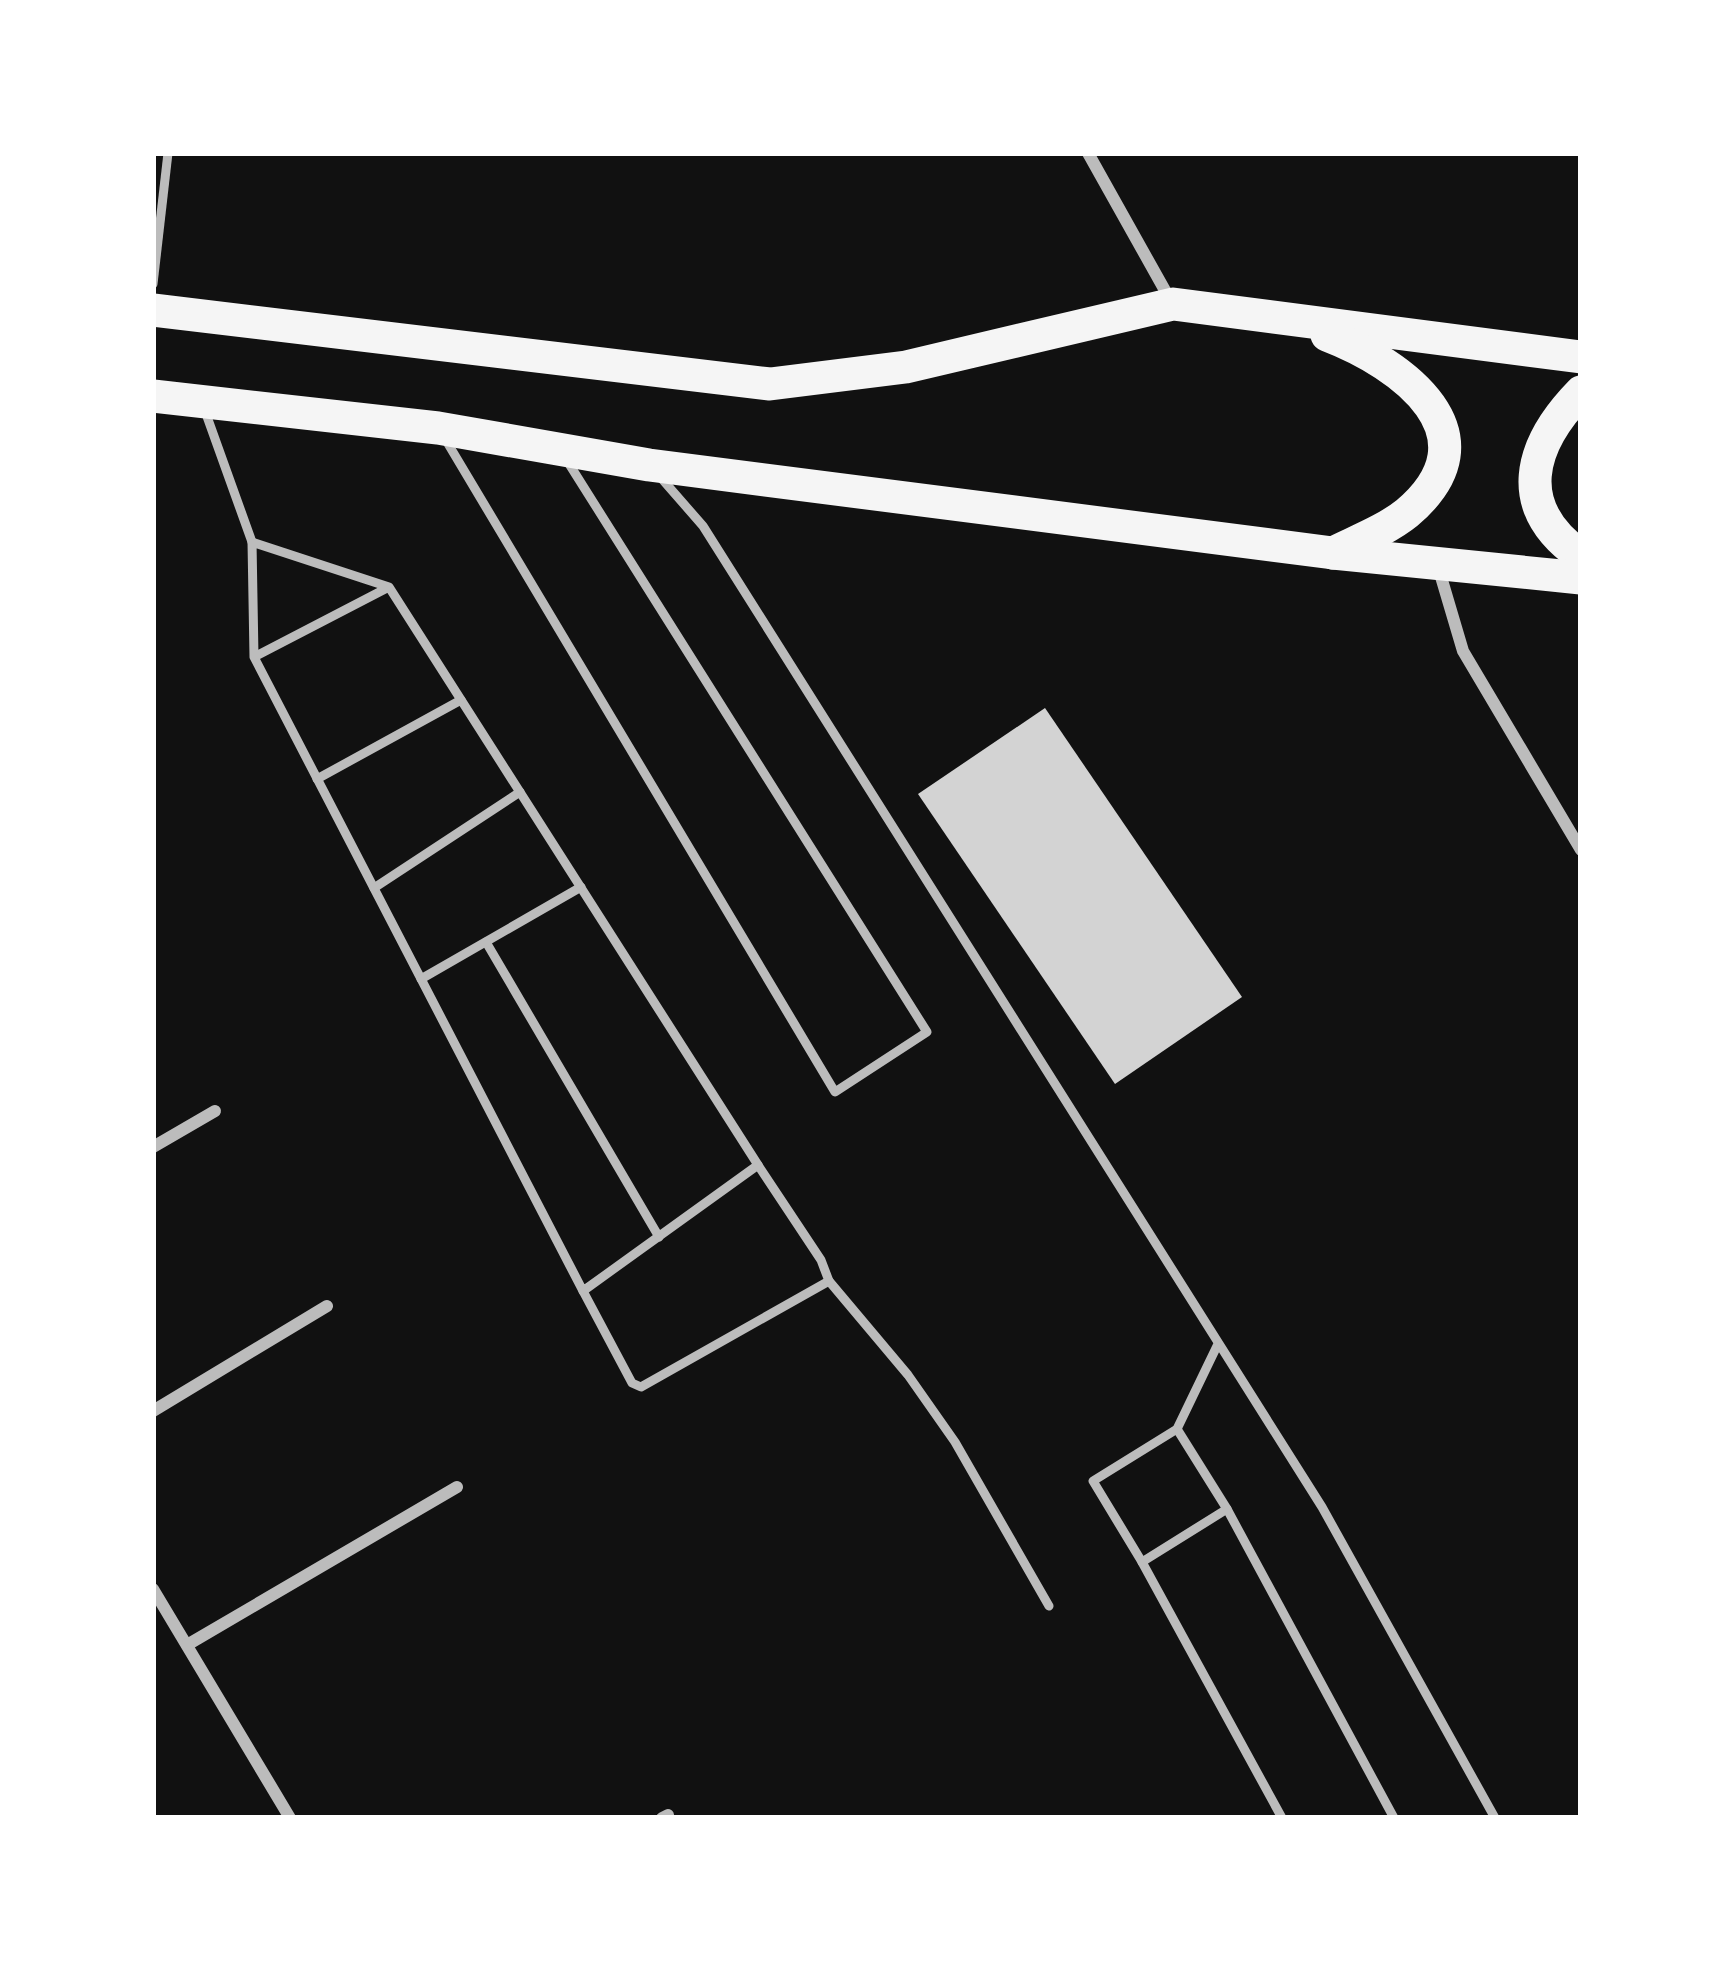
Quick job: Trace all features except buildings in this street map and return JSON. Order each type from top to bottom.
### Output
[{"type":"highway","points":[[153,310],[770,384],[906,367],[1173,304],[1581,357]]},
{"type":"highway","points":[[1282,318],[1386,364],[1420,392],[1441,420],[1445,456],[1432,483],[1407,512],[1334,553]]},
{"type":"highway","points":[[1581,392],[1547,432],[1536,458],[1534,482],[1553,533],[1581,556]]},
{"type":"highway","points":[[153,396],[438,428],[649,465],[1334,553],[1581,578]]},
{"type":"street","points":[[1088,153],[1173,304]]},
{"type":"street","points":[[1438,566],[1463,651],[1581,850]]},
{"type":"street","points":[[153,1147],[215,1111]]},
{"type":"street","points":[[153,1411],[327,1306]]},
{"type":"street","points":[[187,1645],[457,1487]]},
{"type":"street","points":[[153,1588],[290,1818]]},
{"type":"lane","points":[[153,284],[168,153]]},
{"type":"lane","points":[[201,400],[252,542],[254,658],[632,1383],[641,1387],[829,1281]]},
{"type":"lane","points":[[438,428],[835,1092],[927,1032],[560,449]]},
{"type":"lane","points":[[649,465],[704,526],[1322,1508],[1495,1818]]},
{"type":"lane","points":[[252,542],[389,587],[829,1281],[908,1375],[955,1442],[1049,1606]]},
{"type":"lane","points":[[254,658],[389,587]]},
{"type":"lane","points":[[317,779],[461,700]]},
{"type":"lane","points":[[374,888],[520,792]]},
{"type":"lane","points":[[421,980],[581,887]]},
{"type":"lane","points":[[486,942],[659,1237]]},
{"type":"lane","points":[[583,1292],[758,1165]]},
{"type":"lane","points":[[1217,1346],[1177,1429],[1093,1481],[1282,1818]]},
{"type":"lane","points":[[1177,1429],[1227,1509],[1394,1818]]},
{"type":"lane","points":[[1142,1562],[1227,1509]]}]
